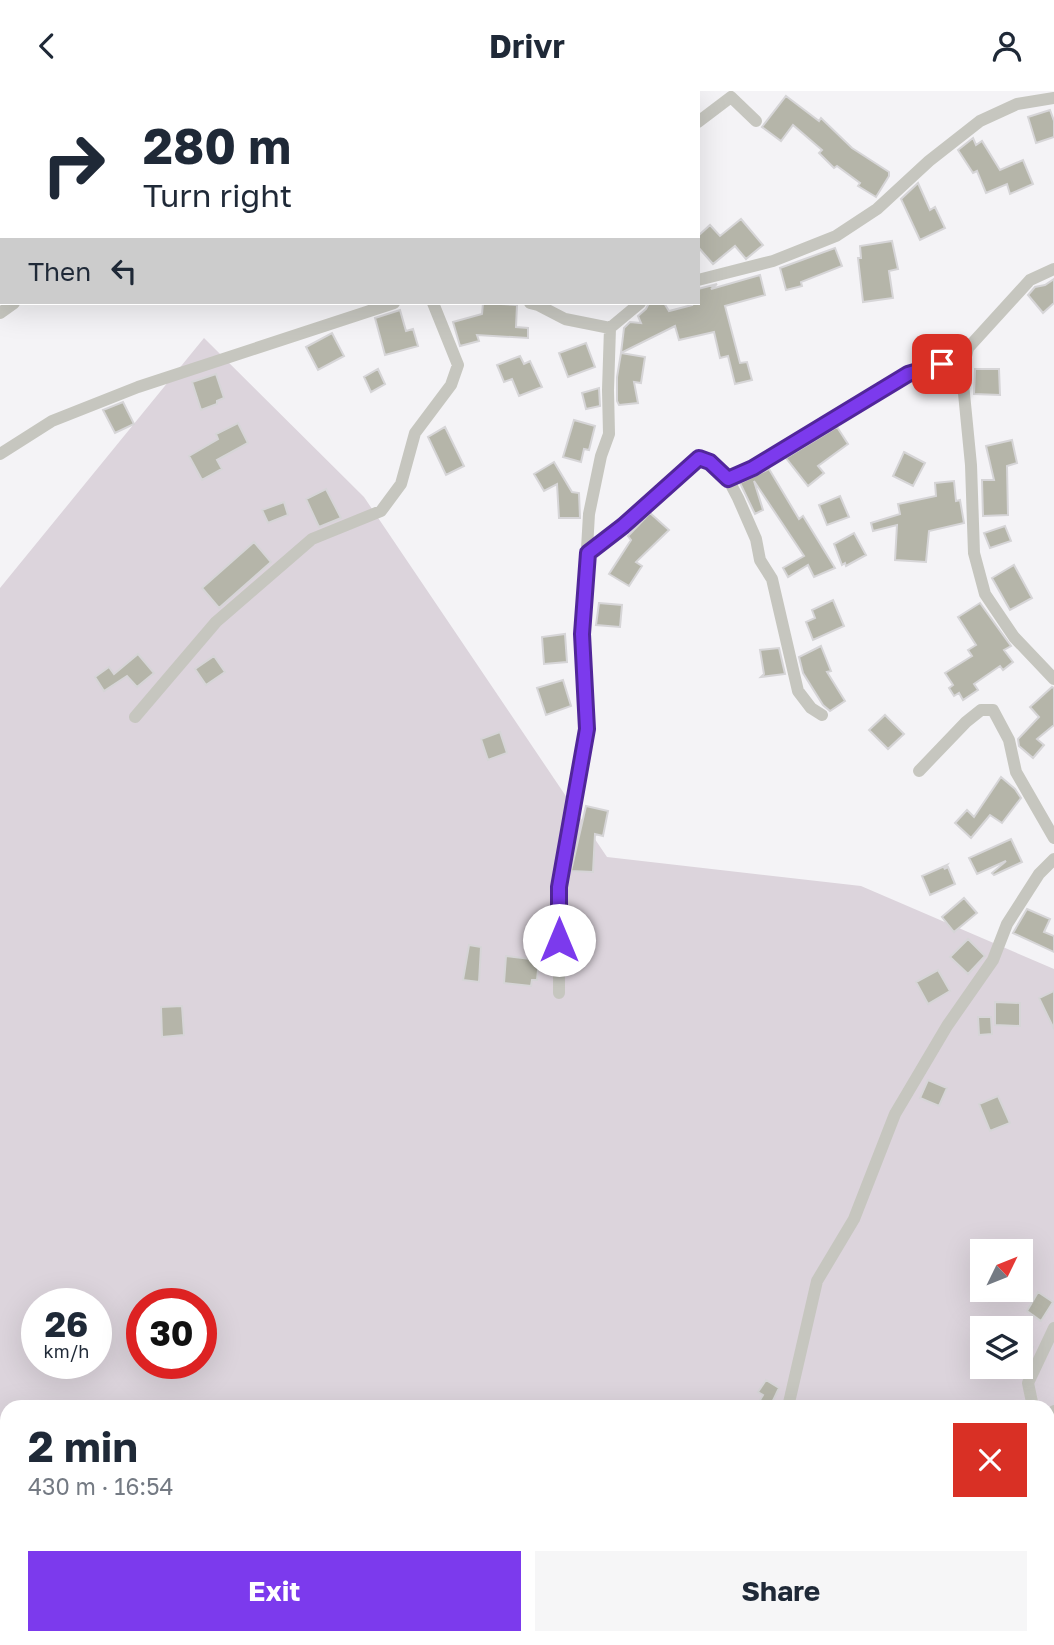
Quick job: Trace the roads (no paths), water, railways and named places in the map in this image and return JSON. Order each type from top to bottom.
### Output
[{"type":"street","points":[[700,120],[731,97],[756,121]]},
{"type":"street","points":[[700,279],[773,261],[836,236],[877,209],[929,161],[980,121],[1017,104],[1054,98]]},
{"type":"street","points":[[1054,269],[1030,280],[985,328],[968,348],[963,368],[971,465],[974,553],[985,594],[1014,637],[1054,679]]},
{"type":"street","points":[[0,454],[52,421],[138,387],[388,305]]},
{"type":"street","points":[[135,717],[216,622],[312,539],[380,511],[401,484],[415,433],[450,385],[458,365],[434,305]]},
{"type":"street","points":[[534,305],[565,319],[610,328]]},
{"type":"street","points":[[559,993],[559,887],[587,729],[582,634],[589,514],[601,456],[609,434],[607,390],[610,328],[638,305]]},
{"type":"street","points":[[728,479],[753,468],[908,374],[942,364],[963,368]]},
{"type":"street","points":[[588,553],[623,526],[699,458],[710,462],[728,479],[756,539],[760,560],[772,579],[798,691],[811,708],[822,715]]},
{"type":"street","points":[[919,771],[966,722],[981,710],[993,711],[1009,740],[1016,772],[1054,838]]},
{"type":"street","points":[[790,1400],[817,1281],[854,1219],[895,1114],[947,1026],[993,960],[1007,924],[1039,874],[1054,859]]},
{"type":"street","points":[[1032,1400],[1028,1383],[1054,1328]]}]
